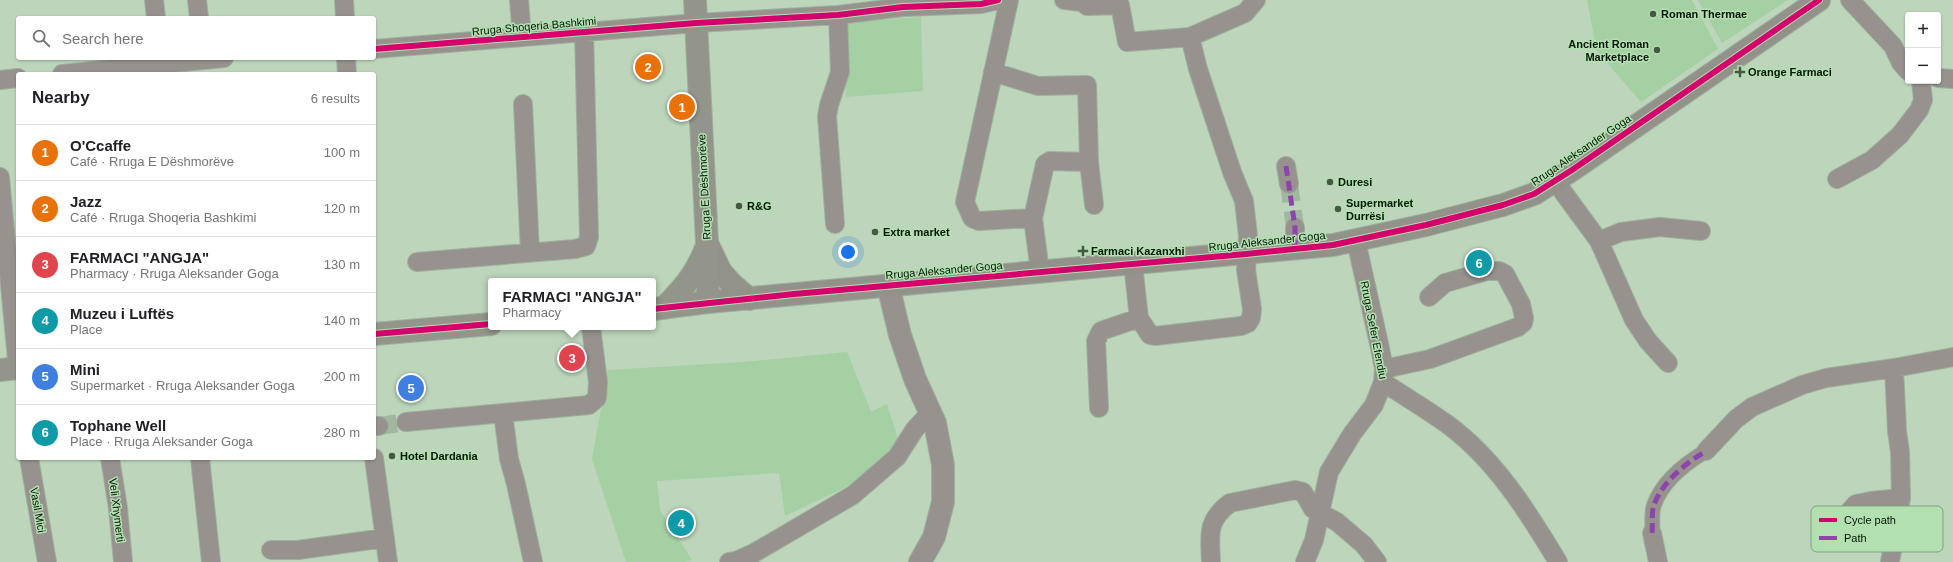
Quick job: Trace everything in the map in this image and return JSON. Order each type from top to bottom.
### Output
[{"type":"main road","name":"Rruga E Dëshmorëve","points":[[695,0],[707,243],[708,302]]},
{"type":"main road","name":"Rruga Aleksander Goga","points":[[659,309],[708,302],[888,285],[1295,249],[1356,240],[1440,222],[1503,205],[1534,194],[1819,0]]},
{"type":"main road","points":[[707,243],[721,272],[749,299]]},
{"type":"main road","points":[[659,309],[689,281],[698,269],[707,243]]},
{"type":"main road","points":[[376,334],[488,324]]},
{"type":"main road","points":[[0,370],[16,368]]},
{"type":"street","points":[[154,0],[156,16]]},
{"type":"street","points":[[197,0],[199,16]]},
{"type":"street","points":[[344,0],[344,16]]},
{"type":"street","points":[[519,0],[522,37]]},
{"type":"street","name":"Rruga Shoqeria Bashkimi","points":[[376,49],[696,23],[838,15],[903,7],[981,4],[998,0]]},
{"type":"street","points":[[1009,0],[965,202],[972,218],[979,221],[1033,218]]},
{"type":"street","points":[[1064,0],[1082,2],[1087,6],[1120,5],[1127,42],[1190,37],[1245,13],[1256,0]]},
{"type":"street","points":[[1850,0],[1893,46],[1901,63],[1905,68]]},
{"type":"street","points":[[835,224],[827,116],[840,72],[838,15]]},
{"type":"street","points":[[417,262],[575,249],[586,246],[589,237],[584,32]]},
{"type":"street","points":[[1133,264],[1139,318],[1147,333],[1155,336],[1241,326],[1248,323],[1251,318],[1252,309],[1246,270],[1248,236],[1244,201],[1232,172],[1198,69],[1190,37]]},
{"type":"street","points":[[85,72],[167,65],[198,60]]},
{"type":"street","points":[[346,60],[347,72]]},
{"type":"street","points":[[993,72],[1038,86],[1087,85],[1089,162],[1094,205]]},
{"type":"street","points":[[0,80],[16,78]]},
{"type":"street","points":[[1941,78],[1953,79]]},
{"type":"street","points":[[1837,179],[1872,160],[1900,135],[1919,110],[1923,100],[1921,84]]},
{"type":"street","points":[[523,104],[530,253]]},
{"type":"street","points":[[1040,272],[1033,218],[1045,164],[1050,161],[1089,162]]},
{"type":"street","points":[[1286,166],[1289,184]]},
{"type":"street","points":[[0,176],[7,314],[16,358]]},
{"type":"street","points":[[1555,180],[1599,241],[1634,320],[1648,341],[1668,363]]},
{"type":"street","points":[[1295,227],[1295,249]]},
{"type":"street","points":[[1599,241],[1621,232],[1660,227],[1701,231]]},
{"type":"street","name":"Rruga Sefer Efendiu","points":[[1356,240],[1383,376],[1448,425],[1483,457],[1506,484],[1558,562]]},
{"type":"street","points":[[1305,562],[1314,540],[1329,472],[1352,434],[1374,405],[1383,376],[1518,327],[1523,323],[1524,318],[1521,304],[1506,274],[1499,271],[1487,271],[1445,283],[1429,297]]},
{"type":"street","points":[[888,285],[900,335],[915,379],[930,413],[940,444],[944,465],[943,502],[934,537],[920,562]]},
{"type":"street","points":[[1099,408],[1096,341],[1098,336],[1101,331],[1139,318]]},
{"type":"street","points":[[406,422],[589,405],[597,398],[598,382],[592,330]]},
{"type":"street","points":[[1658,562],[1652,533],[1654,506],[1662,491],[1680,470],[1692,459],[1706,451],[1736,419],[1752,407],[1802,385],[1826,378],[1894,368],[1953,357]]},
{"type":"street","points":[[1894,368],[1897,430],[1900,452],[1901,498],[1900,506]]},
{"type":"street","points":[[503,413],[509,459],[533,562]]},
{"type":"street","points":[[729,562],[736,561],[754,553],[853,495],[897,456],[915,429],[930,413]]},
{"type":"street","name":"Vasil Mici","points":[[29,460],[47,562]]},
{"type":"street","name":"Veli Xhymerti","points":[[110,460],[118,508],[123,562]]},
{"type":"street","points":[[200,460],[211,562]]},
{"type":"street","points":[[374,460],[388,562]]},
{"type":"street","points":[[1211,562],[1210,529],[1212,522],[1223,508],[1230,503],[1295,490],[1304,492],[1313,509],[1337,522],[1364,545],[1377,562]]},
{"type":"street","points":[[1854,506],[1856,504],[1871,501],[1901,498]]},
{"type":"street","points":[[271,550],[298,550],[385,538]]},
{"type":"street","points":[[1890,562],[1892,552]]},
{"type":"green space","name":"Ancient Roman Marketplace","points":[[1587,0],[1692,0],[1718,49],[1641,102],[1597,51]]},
{"type":"green space","points":[[1698,0],[1788,0],[1722,43]]},
{"type":"green space","points":[[921,17],[923,91],[846,97],[843,22]]},
{"type":"green space","points":[[847,352],[871,412],[887,404],[898,439],[886,458],[844,488],[785,516],[779,473],[657,481],[660,510],[692,560],[685,562],[626,562],[592,459],[608,370],[743,362]]},
{"type":"tunnel","points":[[1289,184],[1295,227]]},
{"type":"tunnel","points":[[379,426],[406,422]]},
{"type":"marked path","points":[[1286,166],[1295,227],[1295,249]]},
{"type":"marked path","points":[[1652,533],[1653,508],[1663,489],[1683,467],[1706,451]]},
{"type":"cycle path","points":[[376,49],[696,23],[838,15],[903,7],[981,4],[998,0]]},
{"type":"cycle path","points":[[656,309],[794,294],[1333,245],[1426,225],[1503,205],[1534,194],[1572,170],[1819,0]]},
{"type":"cycle path","points":[[376,334],[488,324]]},
{"type":"place","name":"Roman Thermae","points":[[1653,14]]},
{"type":"place","name":"Ancient Roman Marketplace","points":[[1657,50]]},
{"type":"place","name":"Jazz","points":[[648,67]]},
{"type":"place","name":"Orange Farmaci","points":[[1740,72]]},
{"type":"place","name":"O'Ccaffe","points":[[682,107]]},
{"type":"place","name":"Duresi","points":[[1330,182]]},
{"type":"place","name":"R&G","points":[[739,206]]},
{"type":"place","name":"Supermarket Durrësi","points":[[1338,209]]},
{"type":"place","name":"Extra market","points":[[875,232]]},
{"type":"place","name":"Farmaci Kazanxhi","points":[[1083,251]]},
{"type":"place","name":"Tophane Well","points":[[1479,263]]},
{"type":"place","name":"FARMACI \"ANGJA\"","points":[[572,358]]},
{"type":"place","name":"Mini","points":[[411,388]]},
{"type":"place","name":"Hotel Dardania","points":[[392,456]]},
{"type":"place","name":"Muzeu i Luftës","points":[[681,523]]}]
